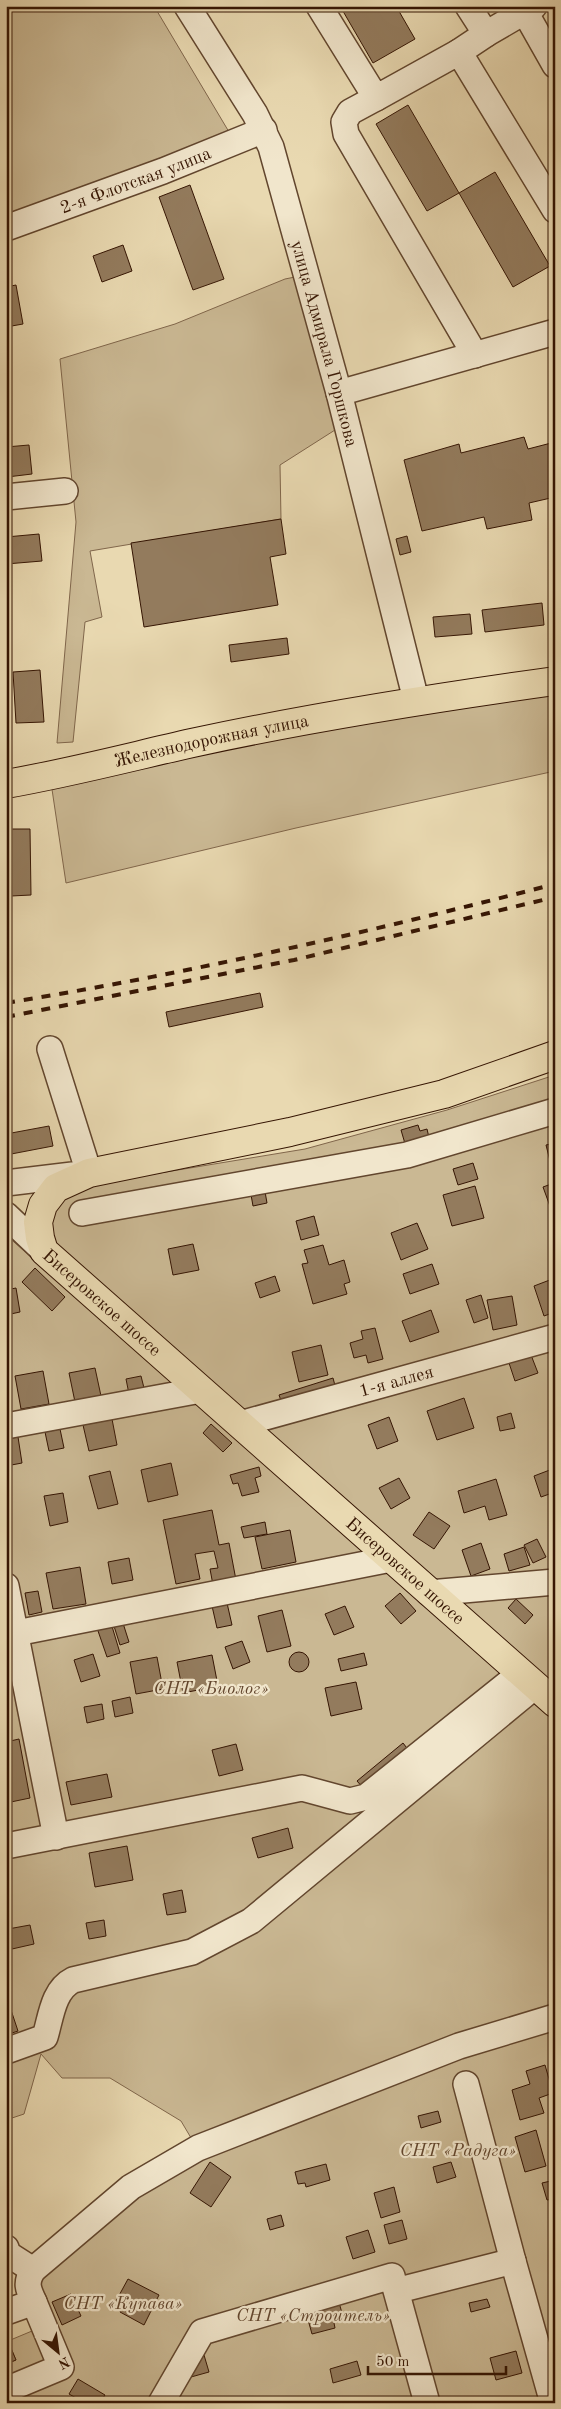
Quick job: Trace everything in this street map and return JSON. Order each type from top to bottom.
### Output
[{"type":"main road","name":"Железнодорожная улица","points":[[6,784],[50,776],[193,743],[416,700],[555,681]]},
{"type":"main road","name":"Бисеровское шоссе","points":[[537,1687],[44,1251],[38,1222],[43,1205],[56,1188],[89,1173],[290,1132],[444,1094],[555,1055]]},
{"type":"street","name":"улица Адмирала Горшкова","points":[[186,6],[214,46],[264,130],[270,147],[338,393],[416,700]]},
{"type":"street","points":[[319,6],[376,98]]},
{"type":"street","points":[[468,6],[486,34]]},
{"type":"street","points":[[475,354],[346,134],[344,122],[350,112],[459,52],[530,9],[554,60]]},
{"type":"street","points":[[459,52],[555,210]]},
{"type":"street","name":"2-я Флотская улица","points":[[6,228],[155,174],[264,130]]},
{"type":"street","points":[[338,393],[555,332]]},
{"type":"street","points":[[6,497],[65,491]]},
{"type":"street","points":[[6,1183],[89,1173],[50,1049]]},
{"type":"street","points":[[82,1213],[407,1155],[555,1111]]},
{"type":"street","points":[[6,1215],[44,1251]]},
{"type":"street","name":"1-я аллея","points":[[240,1424],[555,1337]]},
{"type":"street","points":[[6,1426],[201,1390]]},
{"type":"street","points":[[11,1634],[392,1559]]},
{"type":"street","points":[[430,1593],[555,1582]]},
{"type":"street","points":[[6,1586],[11,1634],[56,1837]]},
{"type":"street","points":[[6,1846],[302,1788],[350,1801],[366,1797],[537,1687]]},
{"type":"street","points":[[6,2051],[45,2037],[56,1998],[66,1984],[73,1980],[192,1952],[251,1921],[537,1687]]},
{"type":"street","points":[[6,2390],[61,2367],[27,2287],[27,2281],[33,2270],[131,2187],[198,2148],[459,2046],[555,2017]]},
{"type":"street","points":[[466,2084],[512,2261],[553,2403]]},
{"type":"street","points":[[7,2252],[33,2270]]},
{"type":"street","points":[[163,2401],[202,2332],[400,2282],[512,2261]]},
{"type":"street","points":[[400,2282],[427,2403]]},
{"type":"street","points":[[6,2312],[34,2302]]},
{"type":"green space","points":[[6,6],[154,6],[235,142],[6,227]]},
{"type":"green space","points":[[305,275],[346,423],[280,465],[281,519],[90,551],[102,617],[85,622],[73,742],[57,743],[76,522],[60,359],[175,324],[285,279]]},
{"type":"green space","points":[[555,681],[555,771],[296,828],[66,883],[50,776]]},
{"type":"green space","points":[[555,1075],[555,1689],[53,1244],[51,1230],[54,1213],[61,1201],[66,1196],[93,1184],[305,1149],[447,1110]]},
{"type":"green space","points":[[6,1235],[555,1719],[555,2403],[6,2403],[6,2364],[16,2360],[8,2341],[44,2326],[27,2287],[197,2148],[181,2121],[110,2078],[62,2078],[41,2054],[24,2114],[6,2120]]},
{"type":"building","points":[[340,6],[396,6],[415,39],[373,63]]},
{"type":"building","points":[[408,105],[459,193],[427,211],[376,124]]},
{"type":"building","points":[[495,172],[550,266],[513,287],[459,193]]},
{"type":"building","points":[[190,185],[224,279],[193,290],[159,197]]},
{"type":"building","points":[[123,245],[132,271],[102,282],[93,256]]},
{"type":"building","points":[[16,285],[23,324],[6,327],[6,287]]},
{"type":"building","points":[[524,437],[528,449],[555,442],[555,497],[529,503],[532,520],[487,529],[484,517],[422,531],[404,460],[459,444],[461,453]]},
{"type":"building","points":[[29,445],[32,474],[7,477],[6,447]]},
{"type":"building","points":[[281,519],[286,554],[270,557],[278,605],[144,627],[131,543]]},
{"type":"building","points":[[39,534],[42,561],[6,564],[6,537]]},
{"type":"building","points":[[407,536],[411,552],[400,555],[396,539]]},
{"type":"building","points":[[542,603],[544,625],[485,632],[482,610]]},
{"type":"building","points":[[470,614],[472,634],[435,637],[433,617]]},
{"type":"building","points":[[287,638],[289,654],[231,662],[229,645]]},
{"type":"building","points":[[40,670],[44,722],[16,723],[13,672]]},
{"type":"building","points":[[10,829],[30,829],[31,895],[11,896]]},
{"type":"building","points":[[260,993],[263,1007],[169,1027],[166,1012]]},
{"type":"building","points":[[418,1125],[420,1131],[427,1129],[431,1146],[406,1147],[401,1130]]},
{"type":"building","points":[[49,1126],[53,1146],[6,1155],[6,1134]]},
{"type":"building","points":[[555,1143],[555,1165],[551,1165],[546,1145]]},
{"type":"building","points":[[473,1163],[478,1179],[458,1185],[453,1169]]},
{"type":"building","points":[[554,1183],[555,1208],[551,1209],[543,1187]]},
{"type":"building","points":[[264,1186],[267,1203],[253,1206],[250,1189]]},
{"type":"building","points":[[475,1186],[484,1218],[452,1226],[443,1195]]},
{"type":"building","points":[[314,1216],[319,1235],[301,1240],[296,1221]]},
{"type":"building","points":[[417,1223],[428,1249],[401,1260],[391,1233]]},
{"type":"building","points":[[193,1244],[199,1270],[173,1275],[168,1249]]},
{"type":"building","points":[[323,1245],[329,1265],[344,1260],[350,1282],[344,1284],[347,1294],[313,1304],[302,1264],[308,1263],[304,1250]]},
{"type":"building","points":[[432,1264],[439,1284],[410,1294],[403,1274]]},
{"type":"building","points":[[35,1268],[65,1297],[52,1311],[22,1282]]},
{"type":"building","points":[[275,1276],[280,1291],[260,1298],[255,1283]]},
{"type":"building","points":[[555,1278],[555,1312],[544,1316],[534,1286]]},
{"type":"building","points":[[16,1288],[20,1312],[6,1315],[6,1290]]},
{"type":"building","points":[[481,1295],[488,1318],[474,1323],[466,1300]]},
{"type":"building","points":[[512,1296],[517,1325],[493,1330],[487,1300]]},
{"type":"building","points":[[431,1310],[439,1332],[410,1342],[402,1321]]},
{"type":"building","points":[[375,1328],[383,1359],[368,1363],[366,1355],[354,1358],[350,1343],[363,1339],[361,1331]]},
{"type":"building","points":[[321,1345],[328,1375],[299,1382],[292,1352]]},
{"type":"building","points":[[531,1355],[538,1373],[515,1381],[509,1363]]},
{"type":"building","points":[[95,1368],[101,1396],[75,1402],[69,1373]]},
{"type":"building","points":[[43,1371],[49,1404],[21,1409],[15,1376]]},
{"type":"building","points":[[141,1376],[146,1396],[130,1399],[126,1379]]},
{"type":"building","points":[[333,1378],[337,1393],[284,1409],[279,1395]]},
{"type":"building","points":[[464,1398],[474,1428],[437,1440],[427,1411]]},
{"type":"building","points":[[511,1413],[515,1428],[500,1431],[497,1417]]},
{"type":"building","points":[[389,1417],[398,1441],[377,1449],[368,1425]]},
{"type":"building","points":[[112,1419],[117,1445],[89,1451],[83,1425]]},
{"type":"building","points":[[211,1424],[232,1443],[223,1452],[203,1433]]},
{"type":"building","points":[[60,1429],[64,1448],[49,1451],[45,1432]]},
{"type":"building","points":[[18,1437],[22,1463],[6,1466],[6,1439]]},
{"type":"building","points":[[171,1463],[178,1495],[148,1502],[141,1470]]},
{"type":"building","points":[[259,1467],[261,1476],[255,1478],[259,1492],[242,1496],[238,1483],[233,1484],[230,1475]]},
{"type":"building","points":[[555,1468],[555,1492],[541,1497],[534,1476]]},
{"type":"building","points":[[110,1471],[118,1504],[98,1509],[89,1476]]},
{"type":"building","points":[[399,1478],[410,1498],[391,1509],[379,1488]]},
{"type":"building","points":[[496,1479],[507,1515],[489,1520],[485,1506],[464,1513],[458,1491]]},
{"type":"building","points":[[63,1493],[68,1522],[50,1526],[44,1496]]},
{"type":"building","points":[[212,1510],[219,1545],[229,1543],[236,1580],[213,1585],[210,1569],[218,1568],[214,1551],[195,1554],[200,1579],[176,1584],[163,1520]]},
{"type":"building","points":[[429,1512],[450,1526],[434,1549],[413,1535]]},
{"type":"building","points":[[265,1522],[267,1534],[244,1538],[241,1527]]},
{"type":"building","points":[[290,1530],[296,1562],[262,1569],[255,1537]]},
{"type":"building","points":[[537,1539],[546,1557],[533,1563],[524,1545]]},
{"type":"building","points":[[481,1543],[490,1569],[471,1576],[462,1550]]},
{"type":"building","points":[[524,1547],[530,1565],[509,1571],[504,1554]]},
{"type":"building","points":[[129,1558],[133,1580],[112,1584],[108,1562]]},
{"type":"building","points":[[80,1567],[86,1604],[53,1609],[46,1573]]},
{"type":"building","points":[[38,1591],[42,1612],[29,1615],[25,1593]]},
{"type":"building","points":[[400,1593],[416,1611],[401,1624],[385,1606]]},
{"type":"building","points":[[550,1594],[555,1594],[555,1624],[552,1624]]},
{"type":"building","points":[[516,1599],[533,1615],[525,1624],[508,1608]]},
{"type":"building","points":[[227,1603],[232,1625],[217,1628],[212,1606]]},
{"type":"building","points":[[345,1606],[354,1627],[334,1635],[325,1614]]},
{"type":"building","points":[[282,1610],[291,1646],[267,1652],[258,1616]]},
{"type":"building","points":[[122,1620],[129,1642],[120,1645],[113,1623]]},
{"type":"building","points":[[111,1623],[120,1653],[107,1657],[97,1628]]},
{"type":"building","points":[[242,1641],[250,1662],[233,1669],[225,1647]]},
{"type":"building","points":[[299,1652],[306,1655],[309,1662],[306,1669],[299,1672],[292,1669],[289,1662],[292,1655]]},
{"type":"building","points":[[364,1653],[367,1665],[341,1671],[338,1659]]},
{"type":"building","points":[[93,1654],[100,1676],[81,1682],[74,1660]]},
{"type":"building","points":[[212,1655],[218,1686],[183,1693],[177,1662]]},
{"type":"building","points":[[157,1657],[163,1689],[136,1694],[130,1662]]},
{"type":"building","points":[[356,1682],[362,1709],[331,1716],[325,1688]]},
{"type":"building","points":[[130,1697],[133,1713],[115,1717],[112,1701]]},
{"type":"building","points":[[102,1704],[104,1719],[87,1723],[84,1707]]},
{"type":"building","points":[[19,1739],[30,1798],[6,1803],[6,1742]]},
{"type":"building","points":[[403,1743],[410,1752],[364,1789],[357,1781]]},
{"type":"building","points":[[236,1744],[243,1770],[219,1776],[212,1750]]},
{"type":"building","points":[[107,1774],[112,1797],[71,1805],[66,1782]]},
{"type":"building","points":[[288,1828],[293,1848],[258,1858],[252,1838]]},
{"type":"building","points":[[127,1846],[133,1880],[95,1887],[89,1853]]},
{"type":"building","points":[[182,1890],[186,1912],[167,1915],[163,1894]]},
{"type":"building","points":[[104,1920],[106,1936],[89,1939],[86,1923]]},
{"type":"building","points":[[30,1925],[34,1944],[12,1949],[8,1929]]},
{"type":"building","points":[[10,2007],[18,2031],[6,2035],[6,2008]]},
{"type":"building","points":[[545,2065],[553,2093],[539,2098],[544,2113],[520,2120],[512,2090],[530,2084],[526,2071]]},
{"type":"building","points":[[438,2111],[441,2122],[421,2128],[418,2116]]},
{"type":"building","points":[[536,2130],[546,2166],[525,2172],[515,2137]]},
{"type":"building","points":[[210,2162],[231,2177],[211,2207],[190,2193]]},
{"type":"building","points":[[451,2162],[456,2177],[437,2183],[433,2167]]},
{"type":"building","points":[[326,2164],[330,2180],[306,2187],[305,2183],[298,2184],[295,2172]]},
{"type":"building","points":[[555,2180],[555,2206],[553,2199],[547,2200],[542,2183]]},
{"type":"building","points":[[394,2187],[400,2212],[381,2218],[374,2193]]},
{"type":"building","points":[[281,2215],[284,2226],[270,2230],[267,2219]]},
{"type":"building","points":[[402,2220],[407,2239],[389,2244],[384,2225]]},
{"type":"building","points":[[368,2230],[375,2252],[353,2259],[346,2237]]},
{"type":"building","points":[[128,2279],[159,2295],[144,2325],[120,2312],[124,2304],[116,2301]]},
{"type":"building","points":[[71,2294],[81,2316],[62,2325],[52,2302]]},
{"type":"building","points":[[338,2299],[344,2320],[334,2323],[335,2328],[312,2334],[305,2309]]},
{"type":"building","points":[[487,2299],[490,2307],[471,2312],[469,2303]]},
{"type":"building","points":[[8,2341],[16,2360],[6,2364],[6,2342]]},
{"type":"building","points":[[516,2351],[522,2373],[496,2380],[490,2358]]},
{"type":"building","points":[[204,2355],[209,2372],[191,2377],[187,2359]]},
{"type":"building","points":[[357,2361],[361,2375],[333,2383],[330,2369]]},
{"type":"building","points":[[78,2379],[105,2395],[100,2403],[73,2403],[76,2398],[69,2394]]},
{"type":"railway","points":[[6,1003],[213,965],[419,918],[555,884]]},
{"type":"railway","points":[[6,1017],[294,960],[555,897]]},
{"type":"park label","name":"СНТ «Биолог»","points":[[211,1688]]},
{"type":"park label","name":"СНТ «Радуга»","points":[[458,2150]]},
{"type":"park label","name":"СНТ «Купава»","points":[[123,2303]]},
{"type":"park label","name":"СНТ «Строитель»","points":[[313,2315]]}]
